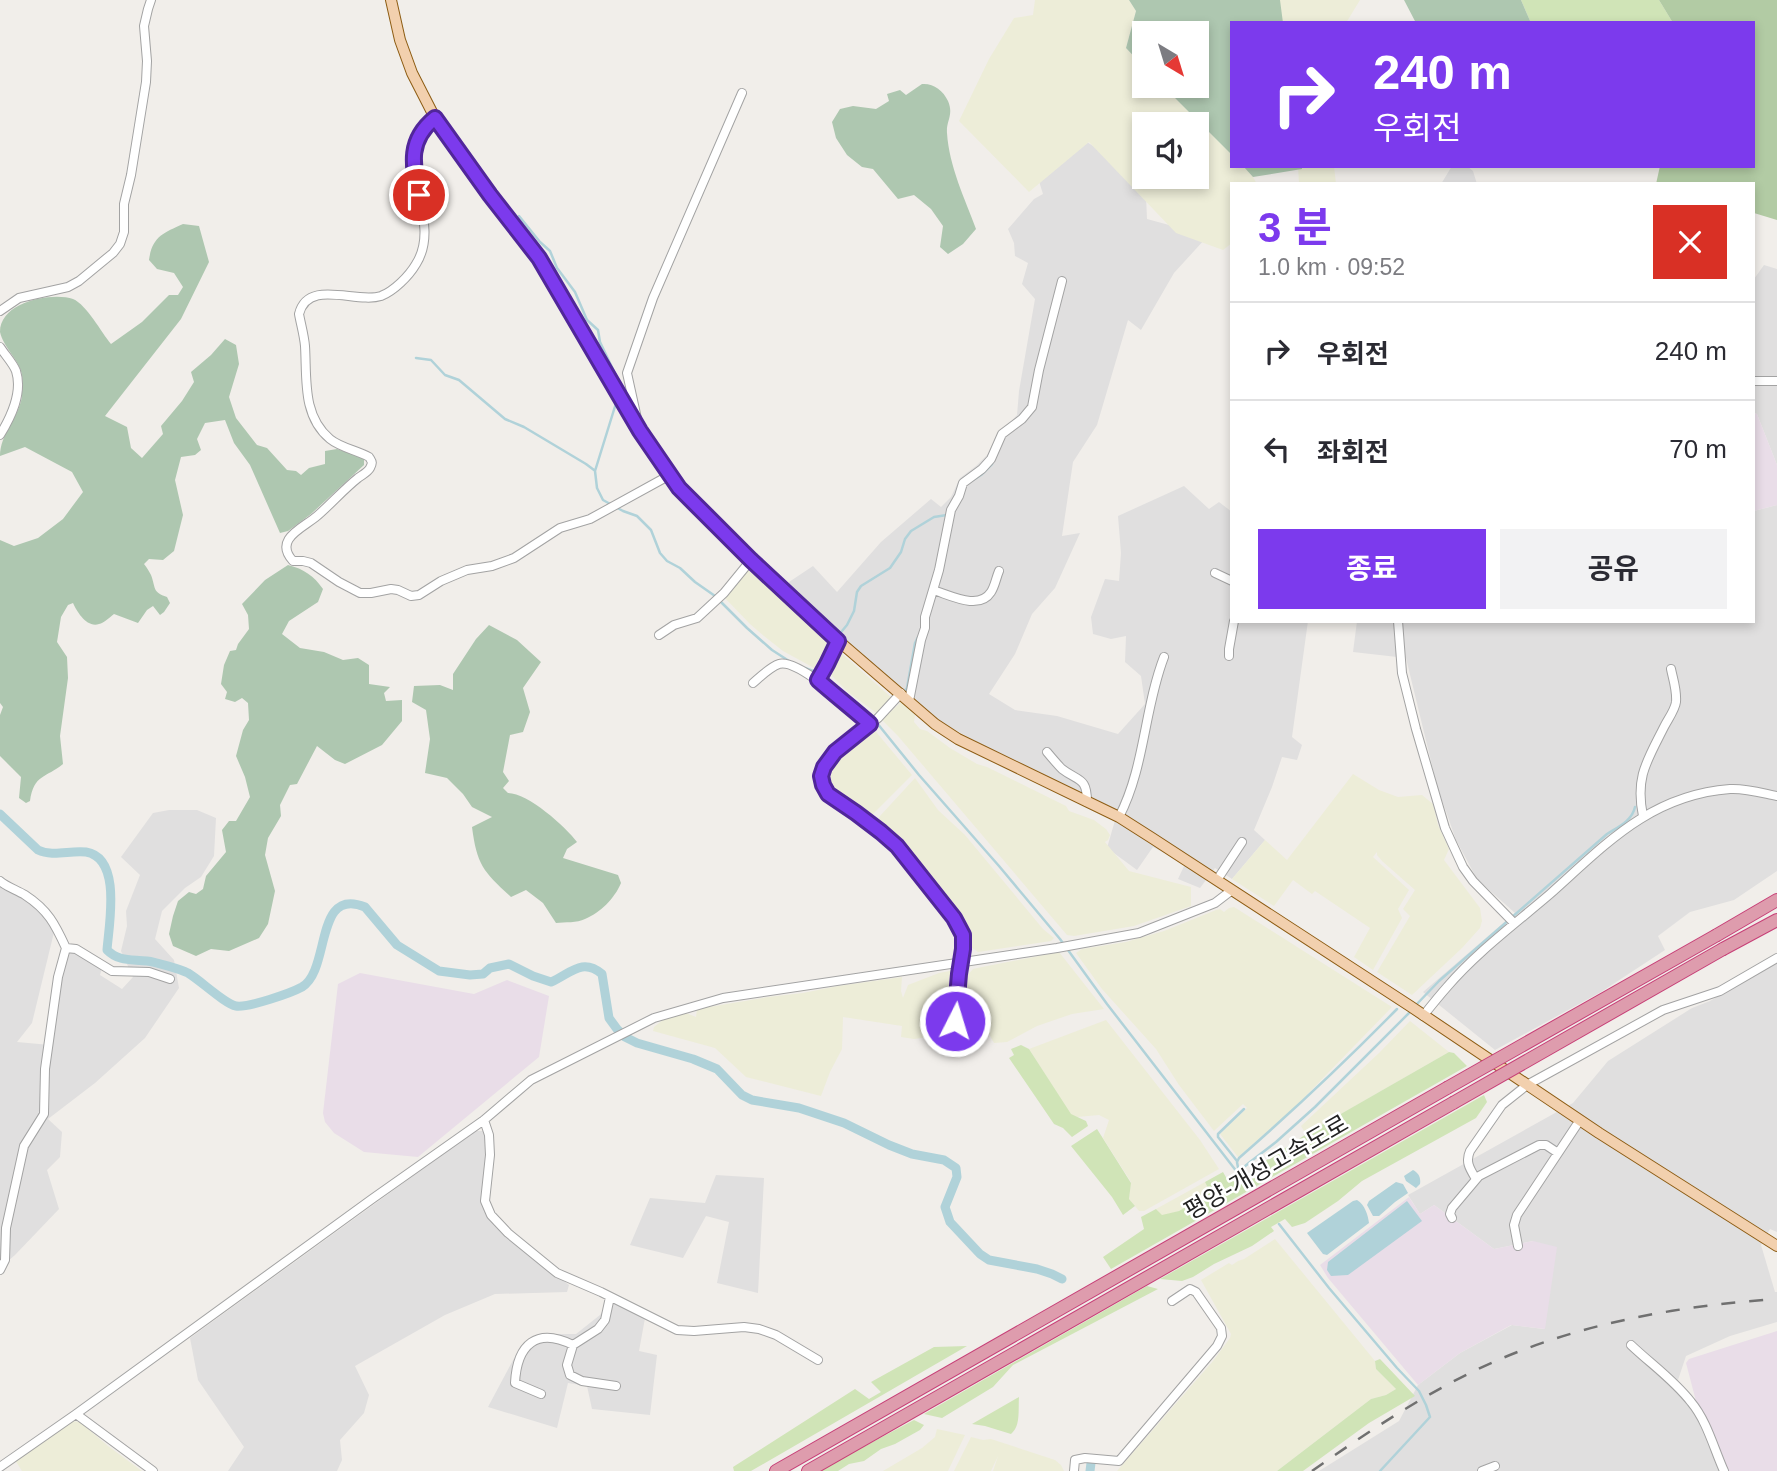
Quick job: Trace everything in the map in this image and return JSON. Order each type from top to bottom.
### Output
[{"type":"highway","name":"평양-개성고속도로","points":[[776,1471],[1777,900]]},
{"type":"highway","name":"평양-개성고속도로","points":[[808,1471],[1777,920]]},
{"type":"main road","points":[[391,0],[400,40],[412,73],[435,118],[539,258],[640,431],[679,488],[836,639],[935,724],[958,739],[1118,817],[1777,1246]]},
{"type":"street","points":[[0,311],[19,298],[68,287],[79,281],[120,244],[124,232],[124,204],[146,82],[144,26],[151,0]]},
{"type":"street","points":[[640,431],[627,373],[653,298],[742,93]]},
{"type":"street","points":[[435,118],[424,127],[415,145],[413,158],[424,212],[423,242],[414,267],[392,289],[378,297],[323,294],[307,300],[300,309],[307,396],[315,420],[328,438],[369,457],[372,466],[314,519],[292,535],[287,543],[288,557],[292,561],[311,563],[360,593],[391,589],[411,596],[419,595],[441,581],[467,570],[492,566],[514,558],[560,528],[590,519],[670,475]]},
{"type":"street","points":[[953,1045],[963,935],[954,918],[912,864],[881,832],[828,794],[821,776],[835,752],[904,696],[925,628],[925,617],[951,514],[962,483],[982,469],[991,459],[1002,434],[1022,419],[1032,407],[1062,281]]},
{"type":"street","points":[[0,347],[16,372],[17,383],[16,403],[0,435]]},
{"type":"street","points":[[1755,381],[1777,382]]},
{"type":"street","points":[[659,635],[674,625],[697,618],[751,560]]},
{"type":"street","points":[[933,590],[979,602],[989,596],[999,571]]},
{"type":"street","points":[[1215,573],[1230,580]]},
{"type":"street","points":[[1229,656],[1234,623]]},
{"type":"street","points":[[1398,623],[1402,673],[1445,828],[1463,867],[1473,881],[1511,920]]},
{"type":"street","points":[[818,680],[836,639]]},
{"type":"street","points":[[1118,817],[1135,779],[1164,657]]},
{"type":"street","points":[[752,684],[778,664],[785,663],[810,674],[870,724]]},
{"type":"street","points":[[1643,816],[1640,782],[1645,766],[1676,704],[1671,668]]},
{"type":"street","points":[[1047,752],[1062,768],[1083,781],[1087,789],[1087,802]]},
{"type":"street","points":[[1416,1011],[1448,986],[1511,920],[1550,893],[1587,858],[1643,816],[1694,795],[1732,789],[1777,796]]},
{"type":"street","points":[[1217,880],[1242,842]]},
{"type":"street","points":[[0,881],[44,909],[66,948],[58,977],[45,1069],[44,1114],[23,1146],[6,1228],[5,1260],[0,1270]]},
{"type":"street","points":[[0,1466],[484,1120],[531,1080],[654,1018],[723,998],[1057,948],[1139,933],[1214,903],[1232,890]]},
{"type":"street","points":[[66,948],[76,949],[112,971],[149,972],[170,979]]},
{"type":"street","points":[[1476,1179],[1468,1165],[1467,1157],[1470,1151],[1502,1105],[1527,1085],[1663,1010],[1720,990],[1777,958]]},
{"type":"street","points":[[484,1120],[489,1135],[490,1155],[485,1201],[491,1215],[508,1233],[557,1273],[677,1330],[744,1327],[760,1329],[776,1335],[818,1360]]},
{"type":"street","points":[[1518,1246],[1514,1225],[1517,1215],[1580,1120]]},
{"type":"street","points":[[1452,1218],[1452,1208],[1479,1176],[1539,1144],[1558,1153]]},
{"type":"street","points":[[1074,1471],[1075,1460],[1085,1458],[1119,1461],[1217,1346],[1222,1336],[1221,1328],[1196,1292],[1190,1289],[1172,1301]]},
{"type":"street","points":[[610,1297],[605,1320],[598,1329],[573,1345],[567,1365],[570,1375],[582,1381],[616,1386]]},
{"type":"street","points":[[541,1394],[515,1383],[515,1373],[529,1343],[542,1337],[559,1338],[573,1345]]},
{"type":"street","points":[[1631,1345],[1691,1402],[1724,1471]]},
{"type":"street","points":[[76,1413],[153,1471]]},
{"type":"street","points":[[1482,1471],[1495,1466]]},
{"type":"shaded area","points":[[1066,129],[1122,164],[1132,177],[1132,189],[1141,189],[1146,195],[1147,219],[1180,228],[1205,239],[1174,273],[1141,330],[1128,320],[1097,425],[1073,462],[1062,536],[1080,533],[1055,588],[1032,614],[1015,654],[989,694],[1015,710],[1057,716],[1118,734],[1145,704],[1141,676],[1125,662],[1126,636],[1111,639],[1093,634],[1091,617],[1105,579],[1119,581],[1121,553],[1118,516],[1184,486],[1209,509],[1219,502],[1230,510],[1230,623],[1308,623],[1292,737],[1302,745],[1297,760],[1282,757],[1254,830],[1265,840],[1232,879],[1215,868],[1200,888],[1178,879],[1185,864],[1153,847],[1137,870],[1107,848],[1118,810],[1029,770],[935,719],[811,613],[788,588],[789,582],[813,566],[837,592],[881,542],[931,499],[941,507],[951,497],[960,478],[988,454],[998,436],[1017,415],[1035,299],[1022,284],[1028,263],[1015,256],[1014,243],[1008,229],[1034,199],[1043,194],[1038,178]]},
{"type":"shaded area","points":[[1451,168],[1469,168],[1476,182],[1442,182]]},
{"type":"shaded area","points":[[1764,265],[1777,269],[1777,465],[1755,413],[1755,278]]},
{"type":"shaded area","points":[[1755,413],[1777,465],[1777,505],[1755,511]]},
{"type":"shaded area","points":[[1777,505],[1777,871],[1734,900],[1690,912],[1658,936],[1665,950],[1601,992],[1495,1050],[1423,992],[1515,913],[1477,879],[1456,840],[1437,786],[1406,658],[1353,652],[1357,623],[1755,623],[1755,511]]},
{"type":"shaded area","points":[[197,810],[216,818],[214,856],[201,877],[185,888],[162,911],[155,939],[174,960],[179,988],[145,1038],[95,1083],[48,1119],[62,1132],[60,1157],[47,1170],[59,1209],[0,1268],[0,887],[44,903],[56,924],[32,1023],[17,1042],[50,1045],[58,995],[70,949],[102,968],[100,975],[122,989],[133,977],[121,951],[127,926],[126,911],[140,875],[121,857],[153,813]]},
{"type":"shaded area","points":[[1777,962],[1777,1232],[1770,1229],[1761,1245],[1777,1292],[1777,1322],[1730,1336],[1686,1356],[1678,1380],[1697,1405],[1727,1471],[1319,1471],[1399,1421],[1418,1385],[1460,1353],[1512,1325],[1544,1329],[1533,1241],[1494,1249],[1434,1205],[1420,1214],[1408,1195],[1573,1103],[1608,1061],[1692,1008],[1710,1001]]},
{"type":"shaded area","points":[[360,973],[474,994],[507,980],[549,996],[539,1057],[418,1157],[364,1152],[334,1133],[325,1122],[323,1113],[338,984]]},
{"type":"shaded area","points":[[475,1131],[483,1131],[488,1143],[489,1217],[569,1285],[567,1292],[495,1294],[445,1315],[355,1366],[369,1395],[364,1413],[340,1440],[342,1460],[337,1471],[228,1471],[244,1447],[198,1380],[190,1338]]},
{"type":"shaded area","points":[[716,1175],[764,1178],[758,1293],[717,1283],[729,1222],[706,1216],[683,1258],[630,1245],[650,1198],[705,1203]]},
{"type":"shaded area","points":[[1409,1197],[1420,1214],[1434,1205],[1494,1249],[1533,1241],[1557,1247],[1545,1329],[1511,1325],[1460,1353],[1418,1385],[1320,1265]]},
{"type":"shaded area","points":[[611,1300],[645,1318],[639,1351],[657,1355],[650,1415],[592,1409],[587,1386],[568,1383],[557,1428],[488,1407],[519,1349],[540,1334],[576,1334],[600,1315]]},
{"type":"shaded area","points":[[1777,1331],[1777,1471],[1727,1471],[1697,1405],[1686,1363],[1689,1359]]},
{"type":"green space","points":[[1035,0],[1129,0],[1136,11],[1126,48],[1132,54],[1132,98],[1175,98],[1189,112],[1132,112],[1132,187],[1089,142],[1029,192],[959,121],[989,59],[1014,18],[1033,15]]},
{"type":"green space","points":[[1129,0],[1280,0],[1283,21],[1230,21],[1230,153],[1209,132],[1209,112],[1189,112],[1175,98],[1209,98],[1209,21],[1133,21],[1136,11]]},
{"type":"green space","points":[[1279,0],[1360,0],[1347,21],[1282,21]]},
{"type":"green space","points":[[1404,0],[1521,0],[1530,21],[1415,21]]},
{"type":"green space","points":[[1521,0],[1659,0],[1672,21],[1530,21]]},
{"type":"green space","points":[[1659,0],[1777,0],[1777,220],[1755,213],[1755,182],[1656,182],[1660,168],[1755,168],[1755,21],[1672,21]]},
{"type":"green space","points":[[1132,26],[1132,54],[1126,48]]},
{"type":"green space","points":[[922,84],[937,88],[948,101],[948,145],[958,182],[976,229],[963,244],[948,254],[940,247],[943,226],[931,209],[914,195],[898,199],[873,169],[862,167],[847,155],[836,138],[832,122],[840,109],[853,106],[876,109],[889,101],[887,94],[900,90],[906,95]]},
{"type":"green space","points":[[1209,132],[1230,153],[1230,168],[1245,168],[1256,182],[1230,182],[1230,245],[1223,250],[1176,233],[1134,189],[1209,189]]},
{"type":"green space","points":[[1245,168],[1302,168],[1302,169],[1253,177]]},
{"type":"green space","points":[[1298,168],[1334,168],[1336,182],[1299,182]]},
{"type":"green space","points":[[183,224],[199,226],[209,262],[181,319],[105,416],[127,427],[131,448],[142,458],[163,434],[161,426],[194,382],[191,372],[225,339],[236,345],[239,364],[229,397],[236,418],[257,445],[267,448],[287,470],[301,475],[309,468],[325,464],[325,451],[337,449],[364,458],[364,465],[311,514],[288,531],[280,533],[250,465],[234,443],[225,420],[205,423],[197,439],[201,450],[195,455],[181,457],[175,480],[183,515],[174,551],[163,560],[149,559],[144,564],[157,591],[167,597],[170,603],[164,612],[160,615],[153,606],[138,623],[114,614],[95,625],[83,618],[73,603],[68,605],[61,617],[57,642],[67,657],[68,678],[60,736],[63,764],[38,781],[30,801],[26,803],[19,798],[21,777],[0,756],[0,715],[3,707],[0,703],[0,540],[14,546],[38,538],[63,519],[83,492],[72,472],[25,447],[0,456],[3,440],[22,396],[21,370],[2,338],[2,321],[18,306],[29,301],[64,297],[73,299],[83,307],[111,344],[142,322],[169,295],[178,295],[183,287],[174,273],[157,269],[149,260],[156,241]]},
{"type":"green space","points":[[288,565],[308,574],[323,589],[318,602],[289,621],[282,634],[300,648],[324,652],[343,660],[358,658],[369,665],[369,684],[390,687],[384,693],[386,701],[402,700],[402,721],[382,745],[345,764],[317,746],[297,784],[290,785],[280,805],[281,816],[268,838],[265,855],[275,891],[268,924],[259,938],[229,951],[211,949],[196,956],[173,946],[169,934],[178,901],[189,892],[196,894],[203,889],[206,876],[226,852],[222,830],[229,821],[236,821],[250,797],[236,756],[243,730],[249,720],[248,703],[242,698],[235,702],[225,699],[227,692],[221,684],[224,665],[230,651],[236,650],[249,629],[248,615],[242,604],[265,580]]},
{"type":"green space","points":[[749,569],[753,569],[829,641],[816,669],[783,651],[750,624],[724,597]]},
{"type":"green space","points":[[489,625],[517,640],[541,662],[523,688],[530,712],[523,732],[510,735],[503,772],[509,781],[503,788],[508,793],[516,794],[536,805],[572,836],[577,842],[567,849],[563,858],[618,875],[621,883],[606,904],[582,920],[556,923],[543,903],[526,890],[511,897],[501,888],[479,859],[472,827],[492,817],[472,807],[447,778],[425,773],[430,739],[426,710],[412,702],[414,686],[440,685],[453,690],[453,674],[476,639]]},
{"type":"green space","points":[[839,651],[893,699],[879,715],[848,692],[828,672]]},
{"type":"green space","points":[[901,702],[915,715],[914,722],[920,729],[950,748],[977,764],[1066,806],[1069,811],[1094,820],[1106,829],[1110,835],[1105,842],[1129,871],[1191,887],[1191,906],[1134,926],[1067,935],[882,720]]},
{"type":"green space","points":[[872,727],[912,775],[870,817],[854,810],[833,793],[827,777],[829,766]]},
{"type":"green space","points":[[1353,774],[1379,790],[1398,797],[1422,795],[1433,804],[1438,825],[1449,849],[1444,860],[1480,908],[1480,928],[1412,995],[1377,972],[1410,916],[1403,909],[1415,890],[1382,861],[1377,852],[1373,857],[1409,890],[1398,909],[1402,918],[1373,970],[1354,957],[1370,928],[1315,891],[1312,894],[1293,880],[1274,906],[1232,879],[1265,840],[1287,860]]},
{"type":"green space","points":[[915,778],[938,810],[965,835],[1043,929],[1054,938],[1051,941],[978,952],[971,947],[963,927],[921,871],[894,837],[877,822]]},
{"type":"green space","points":[[1234,907],[1392,1007],[1294,1108],[1238,1157],[1220,1134],[1247,1108],[1243,1104],[1214,1131],[1156,1049],[1102,989],[1076,953],[1082,949],[1126,942],[1164,931],[1216,910],[1224,912]]},
{"type":"green space","points":[[1059,952],[1104,1009],[1072,1014],[1037,1026],[1007,1042],[994,1043],[977,1012],[963,995],[967,976],[973,969]]},
{"type":"green space","points":[[950,971],[955,977],[951,1017],[945,1018],[944,1035],[914,1039],[901,1037],[902,1026],[843,1017],[842,1049],[821,1096],[746,1077],[715,1048],[653,1031],[664,1019],[686,1013],[696,1017],[697,1009],[902,977],[903,998],[908,985]]},
{"type":"green space","points":[[1106,1020],[1200,1140],[1219,1169],[1144,1211],[1139,1211],[1129,1199],[1131,1182],[1103,1138],[1109,1120],[1099,1115],[1071,1115],[1029,1049]]},
{"type":"green space","points":[[1410,1021],[1449,1052],[1306,1134],[1301,1126]]},
{"type":"green space","points":[[1021,1045],[1029,1049],[1071,1114],[1086,1121],[1088,1126],[1072,1137],[1054,1124],[1009,1058],[1014,1055],[1011,1049]]},
{"type":"green space","points":[[1449,1052],[1454,1053],[1467,1066],[1111,1269],[1103,1257],[1144,1229],[1141,1217],[1156,1209],[1162,1215],[1179,1211],[1210,1192],[1205,1182],[1223,1172],[1227,1179],[1244,1185],[1250,1179],[1250,1171],[1311,1131]]},
{"type":"green space","points":[[1484,1095],[1487,1102],[1476,1118],[1362,1181],[1305,1223],[1292,1227],[1285,1219],[1271,1227],[1274,1231],[1252,1246],[1193,1277],[1182,1281],[1160,1279]]},
{"type":"green space","points":[[1097,1129],[1131,1183],[1129,1199],[1135,1206],[1123,1215],[1071,1146]]},
{"type":"green space","points":[[1205,1182],[1210,1192],[1179,1211],[1162,1216],[1156,1209]]},
{"type":"green space","points":[[1275,1239],[1375,1361],[1376,1369],[1396,1389],[1371,1399],[1277,1471],[1117,1471],[1230,1338],[1231,1334],[1201,1280],[1229,1263],[1232,1265],[1244,1259]]},
{"type":"green space","points":[[1147,1286],[1158,1289],[1013,1365],[993,1387],[942,1418],[924,1414]]},
{"type":"green space","points":[[967,1346],[751,1471],[734,1471],[733,1467],[855,1389],[869,1399],[881,1392],[871,1382],[934,1347]]},
{"type":"green space","points":[[1380,1359],[1415,1396],[1369,1423],[1303,1471],[1277,1471],[1371,1399],[1396,1389],[1376,1369],[1375,1361]]},
{"type":"green space","points":[[1019,1397],[1018,1422],[1011,1434],[972,1424]]},
{"type":"green space","points":[[914,1420],[924,1425],[920,1430],[881,1449],[864,1461],[849,1464],[838,1471],[818,1471]]},
{"type":"green space","points":[[72,1421],[80,1422],[142,1471],[22,1471],[15,1460]]},
{"type":"green space","points":[[937,1429],[965,1435],[948,1471],[883,1471],[922,1448],[935,1437]]},
{"type":"green space","points":[[971,1437],[991,1439],[1055,1460],[1064,1471],[993,1471],[998,1456],[991,1471],[954,1471]]},
{"type":"water","points":[[1413,1170],[1420,1180],[1416,1188],[1406,1181],[1404,1176]]},
{"type":"water","points":[[1396,1182],[1403,1184],[1408,1193],[1379,1216],[1373,1216],[1367,1205],[1369,1201]]},
{"type":"water","points":[[1357,1200],[1366,1210],[1369,1223],[1327,1255],[1323,1254],[1307,1233]]},
{"type":"water","points":[[1407,1201],[1422,1221],[1348,1275],[1331,1276],[1327,1270],[1328,1262]]},
{"type":"waterway","points":[[519,216],[550,251],[557,268],[575,292],[587,320],[598,330],[600,342],[621,391]]},
{"type":"waterway","points":[[416,358],[431,360],[445,375],[459,380],[505,419],[524,427],[594,470]]},
{"type":"waterway","points":[[617,400],[595,471],[597,488],[603,500],[637,516],[651,530],[660,553],[667,561],[715,596],[772,650],[789,661]]},
{"type":"waterway","points":[[973,480],[992,464]]},
{"type":"waterway","points":[[837,637],[854,611],[857,592],[861,586],[890,568],[911,531],[934,517],[947,515]]},
{"type":"waterway","points":[[904,692],[918,637]]},
{"type":"waterway","points":[[805,668],[817,675]]},
{"type":"waterway","points":[[855,706],[872,718]]},
{"type":"waterway","points":[[877,723],[1060,939],[1244,1181]]},
{"type":"waterway","points":[[1415,1006],[1439,981],[1607,834],[1628,820],[1635,807]]},
{"type":"waterway","points":[[0,814],[38,850],[50,853],[86,852],[97,857],[105,866],[111,894],[107,950],[121,958],[151,962],[184,971],[236,1006],[259,1002],[302,987],[311,978],[317,964],[330,919],[338,908],[349,904],[365,907],[397,945],[439,971],[483,974],[490,968],[509,964],[551,982],[582,967],[595,969],[602,974],[609,1018],[625,1037],[717,1069],[742,1095],[752,1100],[799,1108],[844,1123],[912,1154],[944,1160],[956,1168],[957,1177],[945,1207],[950,1222],[980,1254],[989,1260],[1037,1269],[1062,1279]]},
{"type":"waterway","points":[[1239,1173],[1239,1158],[1320,1085],[1397,1009]]},
{"type":"waterway","points":[[1240,1175],[1244,1167],[1315,1107],[1411,1011]]},
{"type":"waterway","points":[[1237,1161],[1218,1134],[1244,1109]]},
{"type":"waterway","points":[[1279,1224],[1329,1288],[1419,1391],[1426,1405],[1430,1417],[1380,1471]]},
{"type":"waterway","points":[[1090,1471],[1091,1463]]},
{"type":"railway","points":[[1312,1471],[1372,1430],[1454,1381],[1512,1354],[1623,1320],[1700,1307],[1777,1299]]},
{"type":"route","points":[[419,195],[413,158],[415,145],[424,127],[435,118],[539,258],[640,431],[679,488],[838,641],[818,680],[870,724],[835,752],[824,767],[821,776],[823,785],[828,794],[897,846],[954,918],[963,935],[955,1021]]}]
